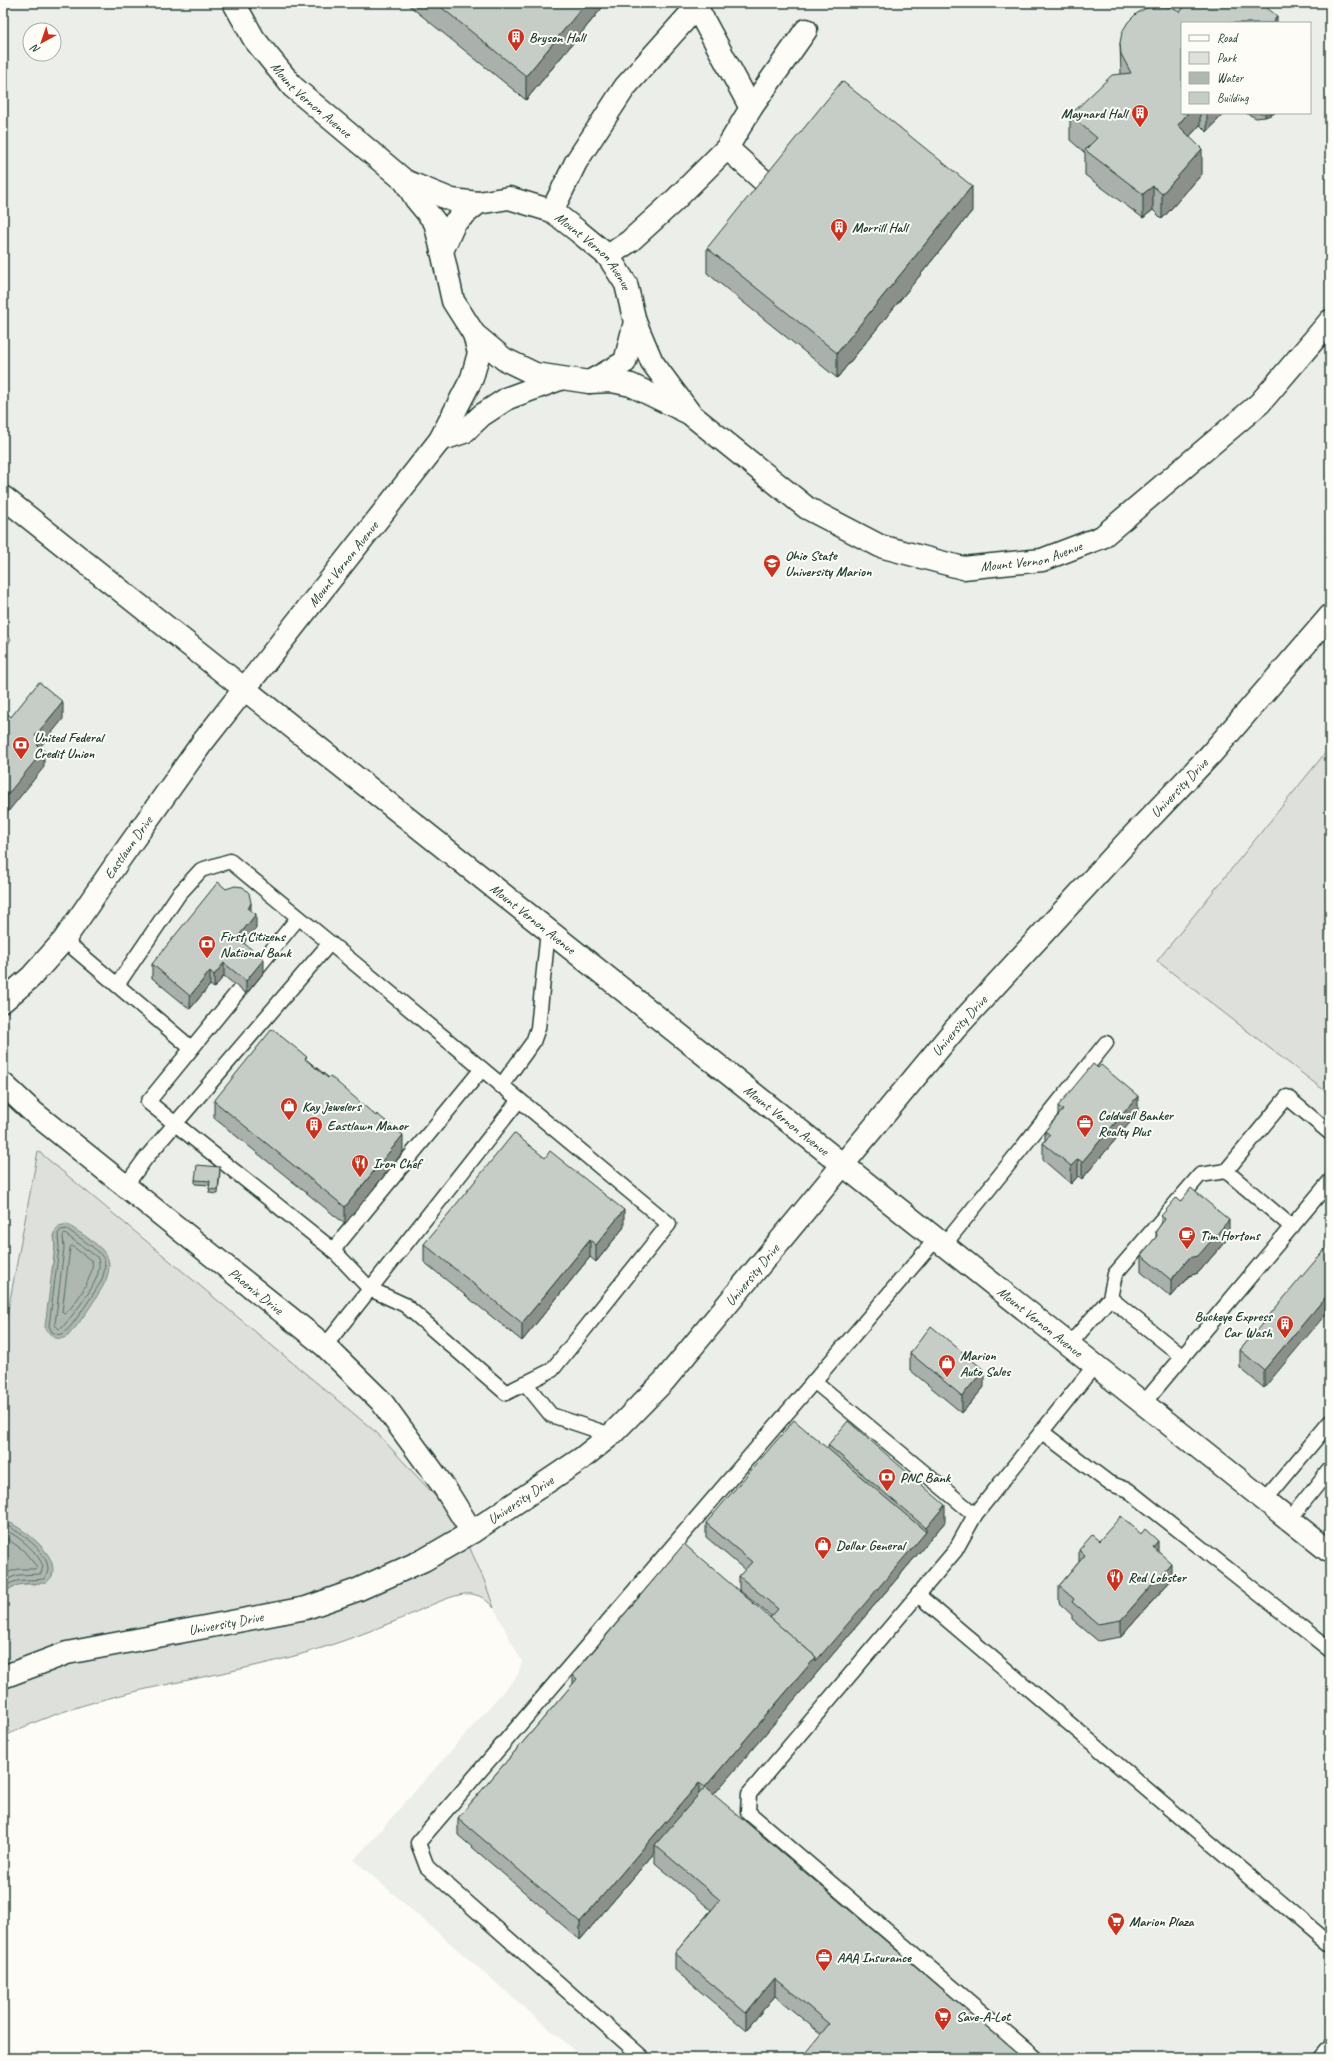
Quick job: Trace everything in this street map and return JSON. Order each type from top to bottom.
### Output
[{"type":"street","name":"Mount Vernon Avenue","points":[[234,3],[254,39],[293,87],[405,181],[452,200],[478,203],[509,198],[552,211],[608,256],[626,284],[635,322],[652,362],[689,413]]},
{"type":"street","points":[[552,211],[576,162],[625,87],[698,6],[751,108]]},
{"type":"street","points":[[608,256],[630,241],[674,201],[727,148],[751,108],[806,30]]},
{"type":"street","points":[[727,148],[766,183]]},
{"type":"street","name":"Mount Vernon Avenue","points":[[405,181],[416,199],[434,222],[453,301],[474,334],[504,359],[536,374],[589,382],[612,381],[631,385],[689,413],[807,508],[880,546],[963,568],[1042,560],[1102,537],[1260,403],[1330,321]]},
{"type":"street","points":[[442,251],[455,222],[478,203]]},
{"type":"street","name":"Mount Vernon Avenue","points":[[589,382],[625,362],[635,322]]},
{"type":"street","name":"Mount Vernon Avenue","points":[[244,687],[440,440],[472,378],[479,353],[474,334]]},
{"type":"street","name":"Mount Vernon Avenue","points":[[440,440],[464,432],[482,416],[508,398],[562,378]]},
{"type":"street","name":"Mount Vernon Avenue","points":[[3,496],[1330,1552]]},
{"type":"street","name":"University Drive","points":[[3,1676],[67,1653],[306,1608],[357,1590],[424,1560],[472,1532],[581,1459],[611,1435],[664,1380],[955,1029],[1121,848],[1211,754],[1330,616]]},
{"type":"street","name":"Eastlawn Drive","points":[[3,1001],[31,977],[64,940],[130,844],[244,687]]},
{"type":"street","name":"Phoenix Drive","points":[[3,1084],[33,1112],[325,1346],[381,1401],[444,1487],[472,1532]]},
{"type":"lane","points":[[117,985],[179,894],[200,870],[230,861],[669,1224],[552,1370],[506,1393],[405,1305],[370,1289],[333,1250],[148,1102],[298,918]]},
{"type":"lane","points":[[501,1086],[533,1042],[538,1028],[548,931]]},
{"type":"lane","points":[[64,940],[191,1048]]},
{"type":"lane","points":[[126,1185],[330,943]]},
{"type":"lane","points":[[643,2058],[427,1868],[418,1842],[814,1381],[940,1242],[1106,1043]]},
{"type":"lane","points":[[333,1250],[482,1069]]},
{"type":"lane","points":[[1069,1345],[1110,1298],[1115,1274],[1200,1175],[1226,1171],[1287,1097],[1330,1133]]},
{"type":"lane","points":[[325,1346],[519,1100]]},
{"type":"lane","points":[[1226,1171],[1292,1227]]},
{"type":"lane","points":[[1143,1404],[1330,1181]]},
{"type":"lane","points":[[1110,1298],[1182,1357]]},
{"type":"lane","points":[[1035,2058],[748,1812],[749,1794],[955,1551],[975,1515],[1095,1365]]},
{"type":"lane","points":[[814,1381],[975,1515]]},
{"type":"lane","points":[[525,1383],[551,1414],[611,1435]]},
{"type":"lane","points":[[1265,1500],[1330,1422]]},
{"type":"lane","points":[[1042,1432],[1109,1483],[1128,1490],[1330,1650]]},
{"type":"lane","points":[[1289,1520],[1330,1469]]},
{"type":"lane","points":[[918,1596],[1330,1945]]},
{"type":"lane","points":[[1320,2058],[1330,2046]]},
{"type":"shaded area","points":[[3,3],[1330,3],[1330,747],[1157,961],[1330,1095],[1330,2058],[583,2058],[354,1860],[517,1676],[522,1662],[494,1608],[484,1580],[458,1521],[377,1433],[38,1151],[3,1337]]},
{"type":"green space","points":[[1330,747],[1330,1095],[1157,961]]},
{"type":"green space","points":[[38,1151],[377,1433],[458,1521],[484,1580],[494,1608],[484,1599],[476,1595],[464,1594],[455,1596],[433,1604],[401,1619],[331,1645],[290,1657],[165,1685],[82,1706],[42,1720],[3,1737],[3,1595],[14,1586],[35,1584],[3,1521],[3,1337]],"holes":[[[54,1233],[104,1283],[67,1337],[52,1271],[55,1247]]]},
{"type":"water","points":[[3,631],[11,639],[3,654]]},
{"type":"water","points":[[67,1224],[89,1239],[104,1252],[108,1260],[109,1267],[105,1281],[87,1312],[67,1336],[60,1339],[51,1335],[45,1327],[55,1247],[54,1233],[59,1226]]},
{"type":"water","points":[[4,1520],[19,1528],[45,1550],[53,1568],[52,1576],[46,1583],[17,1585],[12,1587],[3,1595]]},
{"type":"building","points":[[436,3],[586,3],[526,76]]},
{"type":"building","name":"Maynard Hall","points":[[1188,3],[1261,3],[1277,16],[1274,22],[1181,22],[1181,114],[1187,114],[1178,125],[1202,149],[1162,194],[1153,186],[1143,194],[1085,150],[1097,138],[1070,115],[1112,75],[1131,73],[1121,54],[1120,43],[1122,32],[1128,22],[1136,14],[1146,8],[1158,6],[1169,7],[1180,12]]},
{"type":"building","name":"Morrill Hall","points":[[842,81],[972,186],[837,353],[707,248]]},
{"type":"building","name":"United Federal Credit Union","points":[[39,682],[63,702],[35,736],[41,741],[37,745],[44,750],[3,800],[3,713],[5,711],[11,717]]},
{"type":"building","name":"First Citizens National Bank","points":[[218,882],[226,889],[235,886],[243,887],[249,893],[251,903],[248,909],[256,914],[237,938],[264,959],[246,981],[224,963],[214,975],[210,971],[190,996],[152,964]]},
{"type":"building","name":"Eastlawn Manor","points":[[272,1029],[307,1057],[305,1059],[328,1078],[330,1076],[376,1116],[377,1114],[403,1135],[345,1207],[214,1101]]},
{"type":"building","name":"Coldwell Banker Realty Plus","points":[[1093,1064],[1098,1068],[1101,1065],[1138,1096],[1082,1162],[1078,1159],[1071,1166],[1043,1143],[1050,1135],[1045,1131],[1063,1110],[1058,1106]]},
{"type":"building","points":[[514,1133],[545,1158],[550,1151],[624,1210],[596,1245],[590,1240],[522,1323],[424,1244]]},
{"type":"building","points":[[197,1165],[220,1167],[218,1190],[209,1189],[210,1181],[195,1180]]},
{"type":"building","name":"Tim Hortons","points":[[1191,1188],[1229,1220],[1198,1256],[1189,1258],[1171,1280],[1141,1255],[1157,1236],[1156,1231],[1165,1219],[1161,1216],[1176,1198],[1180,1202]]},
{"type":"building","points":[[1326,1248],[1330,1252],[1330,1292],[1264,1370],[1240,1350]]},
{"type":"building","points":[[931,1326],[984,1370],[962,1396],[910,1353]]},
{"type":"building","name":"Dollar General","points":[[794,1420],[926,1532],[816,1661],[816,1657],[770,1618],[778,1609],[739,1576],[752,1562],[706,1523]]},
{"type":"building","points":[[848,1421],[945,1505],[926,1528],[828,1445]]},
{"type":"building","name":"Red Lobster","points":[[1121,1516],[1141,1534],[1145,1529],[1158,1541],[1153,1547],[1171,1563],[1121,1620],[1098,1624],[1072,1602],[1074,1599],[1059,1586],[1085,1555],[1079,1550],[1092,1535],[1099,1541]]},
{"type":"building","points":[[684,1544],[816,1657],[705,1787],[699,1783],[580,1922],[458,1818],[577,1679],[573,1675]]},
{"type":"building","points":[[705,1787],[1023,2058],[801,2058],[829,2024],[775,1978],[746,2013],[675,1953],[720,1900],[655,1845]]},
{"type":"place","name":"Bryson Hall","points":[[516,52]]},
{"type":"place","name":"Maynard Hall","points":[[1140,128]]},
{"type":"place","name":"Morrill Hall","points":[[839,242]]},
{"type":"place","name":"Ohio State University Marion","points":[[772,578]]},
{"type":"place","name":"United Federal Credit Union","points":[[21,760]]},
{"type":"place","name":"First Citizens National Bank","points":[[207,959]]},
{"type":"place","name":"Kay Jewelers","points":[[289,1121]]},
{"type":"place","name":"Coldwell Banker Realty Plus","points":[[1085,1138]]},
{"type":"place","name":"Eastlawn Manor","points":[[314,1140]]},
{"type":"place","name":"Iron Chef","points":[[360,1178]]},
{"type":"place","name":"Tim Hortons","points":[[1187,1250]]},
{"type":"place","name":"Buckeye Express Car Wash","points":[[1285,1339]]},
{"type":"place","name":"Marion Auto Sales","points":[[947,1378]]},
{"type":"place","name":"PNC Bank","points":[[887,1492]]},
{"type":"place","name":"Dollar General","points":[[823,1560]]},
{"type":"place","name":"Red Lobster","points":[[1115,1592]]},
{"type":"place","name":"Marion Plaza","points":[[1116,1936]]},
{"type":"place","name":"AAA Insurance","points":[[824,1972]]},
{"type":"place","name":"Save-A-Lot","points":[[943,2031]]}]
